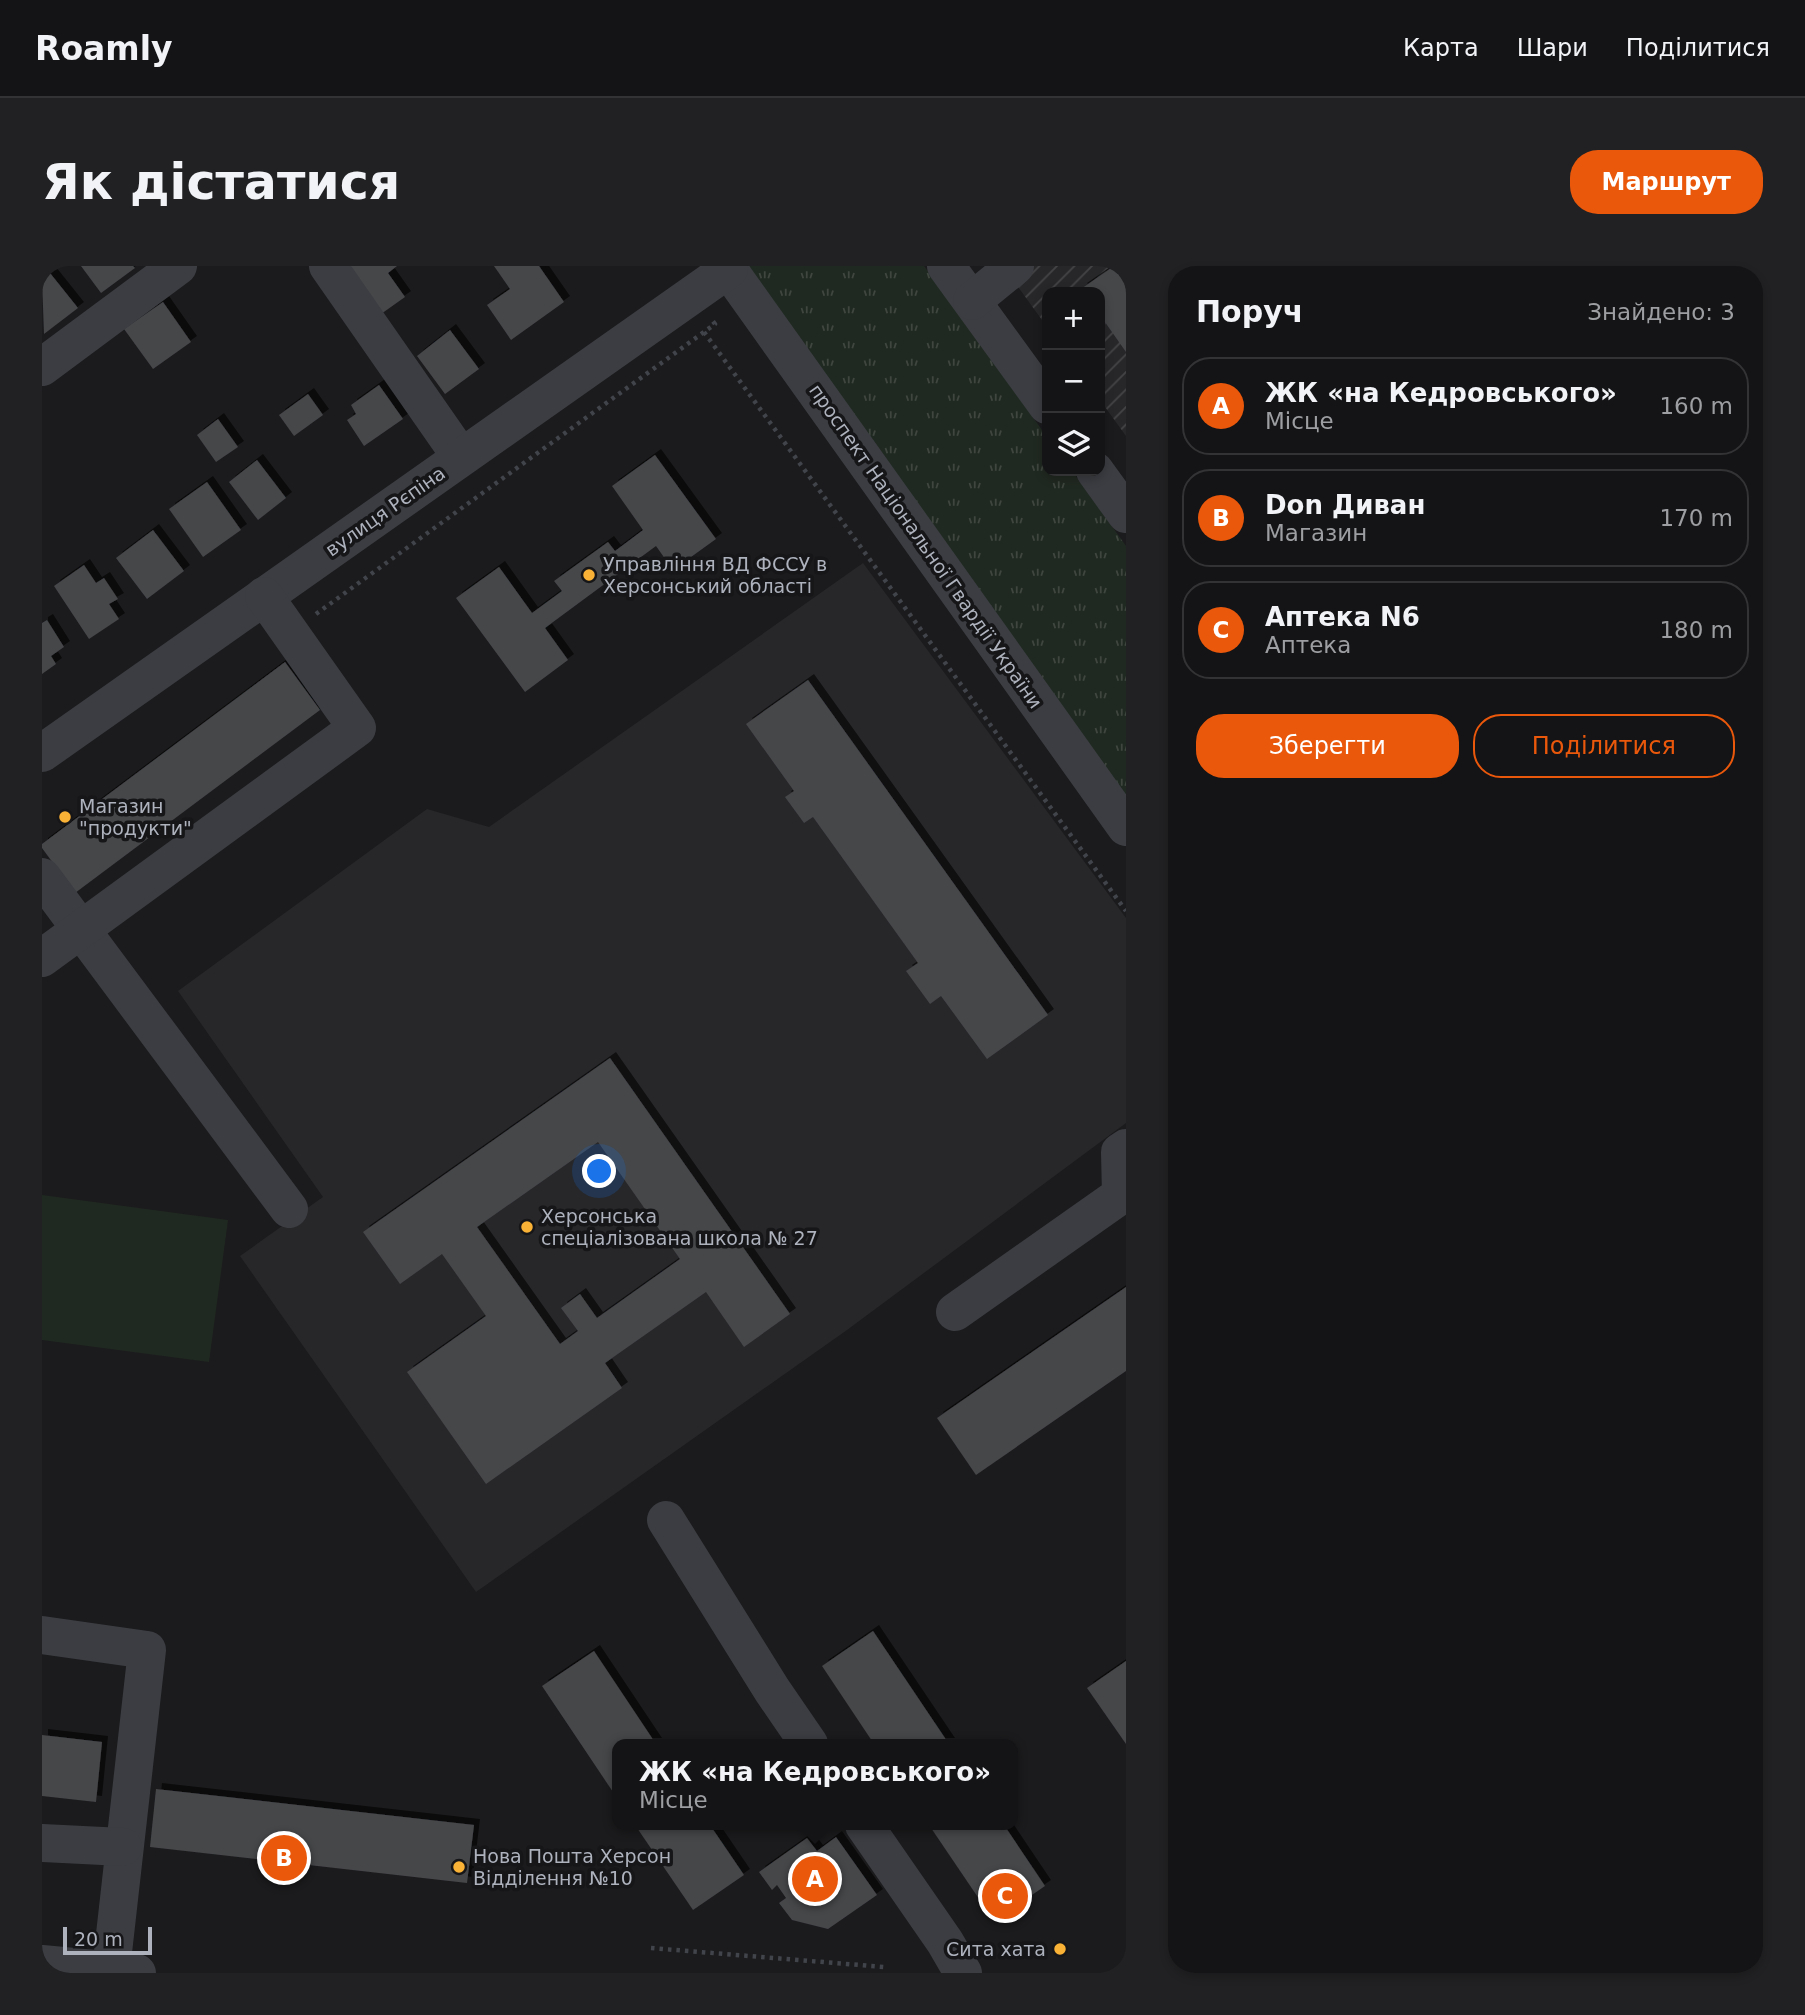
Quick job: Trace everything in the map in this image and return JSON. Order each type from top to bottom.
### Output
[{"type":"street","points":[[42,367],[178,266]]},
{"type":"street","points":[[328,266],[461,457]]},
{"type":"street","points":[[946,266],[1042,398]]},
{"type":"street","points":[[972,301],[1015,266]]},
{"type":"street","name":"вулиця Рєпіна","points":[[42,753],[727,268]]},
{"type":"street","name":"проспект Національної Гвардії України","points":[[727,268],[1126,827]]},
{"type":"street","points":[[1099,476],[1126,514]]},
{"type":"street","points":[[42,958],[357,728],[264,596]]},
{"type":"street","points":[[42,877],[289,1209]]},
{"type":"street","points":[[955,1312],[1121,1195],[1121,1152],[1126,1148]]},
{"type":"street","points":[[666,1520],[806,1739]]},
{"type":"street","points":[[42,1635],[147,1650],[123,1847],[124,1972],[42,1964]]},
{"type":"street","points":[[867,1830],[945,1942],[963,1973]]},
{"type":"street","points":[[42,1843],[123,1847]]},
{"type":"path","points":[[704,332],[1126,911]]},
{"type":"path","points":[[651,1948],[884,1967]]},
{"type":"shaded area","points":[[1003,266],[1126,266],[1126,436],[1105,407],[1105,287],[1042,287],[1042,320]]},
{"type":"shaded area","points":[[863,563],[1126,918],[1126,1123],[847,1330],[476,1592],[240,1256],[323,1197],[178,991],[427,809],[489,827]]},
{"type":"green space","points":[[743,266],[924,266],[1042,430],[1042,476],[1076,476],[1126,546],[1126,798]]},
{"type":"green space","points":[[42,1195],[228,1220],[209,1362],[42,1340]]},
{"type":"building","points":[[81,266],[133,266],[135,268],[101,293]]},
{"type":"building","points":[[346,266],[397,266],[388,273],[405,297],[381,314]]},
{"type":"building","points":[[494,266],[539,266],[564,302],[511,340],[487,305],[510,289]]},
{"type":"building","points":[[1114,266],[1126,266],[1126,352],[1105,322],[1105,287],[1084,287]]},
{"type":"building","points":[[50,273],[78,308],[44,334],[42,279]]},
{"type":"building","points":[[163,302],[191,342],[153,369],[124,329]]},
{"type":"building","points":[[450,330],[479,369],[445,394],[417,356]]},
{"type":"building","points":[[379,385],[403,419],[364,446],[347,420],[356,414],[351,405]]},
{"type":"building","points":[[308,394],[323,415],[294,436],[279,415]]},
{"type":"building","points":[[218,419],[238,447],[216,462],[197,435]]},
{"type":"building","name":"Управління ВД ФССУ в Херсонський області","points":[[655,455],[716,539],[673,570],[656,546],[545,628],[568,660],[525,692],[456,598],[499,567],[532,613],[562,591],[554,581],[608,542],[615,551],[643,530],[612,486]]},
{"type":"building","points":[[257,460],[286,498],[258,520],[229,482]]},
{"type":"building","points":[[207,482],[241,530],[203,557],[169,509]]},
{"type":"building","points":[[153,530],[184,571],[147,599],[116,558]]},
{"type":"building","points":[[84,565],[96,583],[104,578],[118,599],[109,604],[119,619],[89,639],[54,586]]},
{"type":"building","points":[[47,620],[64,647],[51,656],[56,664],[42,674],[42,623]]},
{"type":"building","points":[[285,662],[320,710],[75,893],[42,848],[42,844]]},
{"type":"building","points":[[808,680],[1048,1015],[987,1059],[941,996],[930,1004],[906,971],[918,963],[813,817],[804,823],[785,797],[794,791],[746,724]]},
{"type":"building","points":[[610,1058],[790,1314],[744,1347],[706,1292],[605,1363],[622,1388],[486,1484],[407,1372],[486,1316],[442,1254],[400,1284],[363,1232]],"holes":[[[598,1142],[680,1259],[597,1318],[580,1294],[561,1308],[578,1331],[560,1344],[477,1227]]]},
{"type":"building","points":[[1126,1287],[1126,1371],[976,1475],[937,1418]]},
{"type":"building","points":[[873,1631],[946,1739],[871,1739],[822,1666]]},
{"type":"building","points":[[594,1651],[653,1739],[612,1739],[612,1791],[542,1686]]},
{"type":"building","points":[[1126,1661],[1126,1744],[1087,1688]]},
{"type":"building","points":[[42,1735],[102,1742],[96,1802],[42,1796]]},
{"type":"building","points":[[156,1789],[474,1825],[467,1883],[150,1847]]},
{"type":"building","points":[[638,1830],[713,1830],[744,1875],[693,1910]]},
{"type":"building","points":[[932,1830],[1007,1830],[1045,1886],[994,1921]]},
{"type":"building","points":[[836,1837],[877,1895],[828,1929],[792,1920],[779,1903],[786,1898],[777,1885],[772,1890],[759,1872],[807,1838],[817,1851]]},
{"type":"place","name":"Управління ВД ФССУ в Херсонський області","points":[[589,575]]},
{"type":"place","name":"Магазин \"продукти\"","points":[[65,817]]},
{"type":"place","name":"Херсонська спеціалізована школа № 27","points":[[527,1227]]},
{"type":"place","name":"Don Диван","points":[[284,1858]]},
{"type":"place","name":"Нова Пошта Херсон Відділення №10","points":[[459,1867]]},
{"type":"place","name":"ЖК «на Кедровського»","points":[[815,1879]]},
{"type":"place","name":"Аптека N6","points":[[1005,1896]]},
{"type":"place","name":"Сита хата","points":[[1060,1949]]}]
